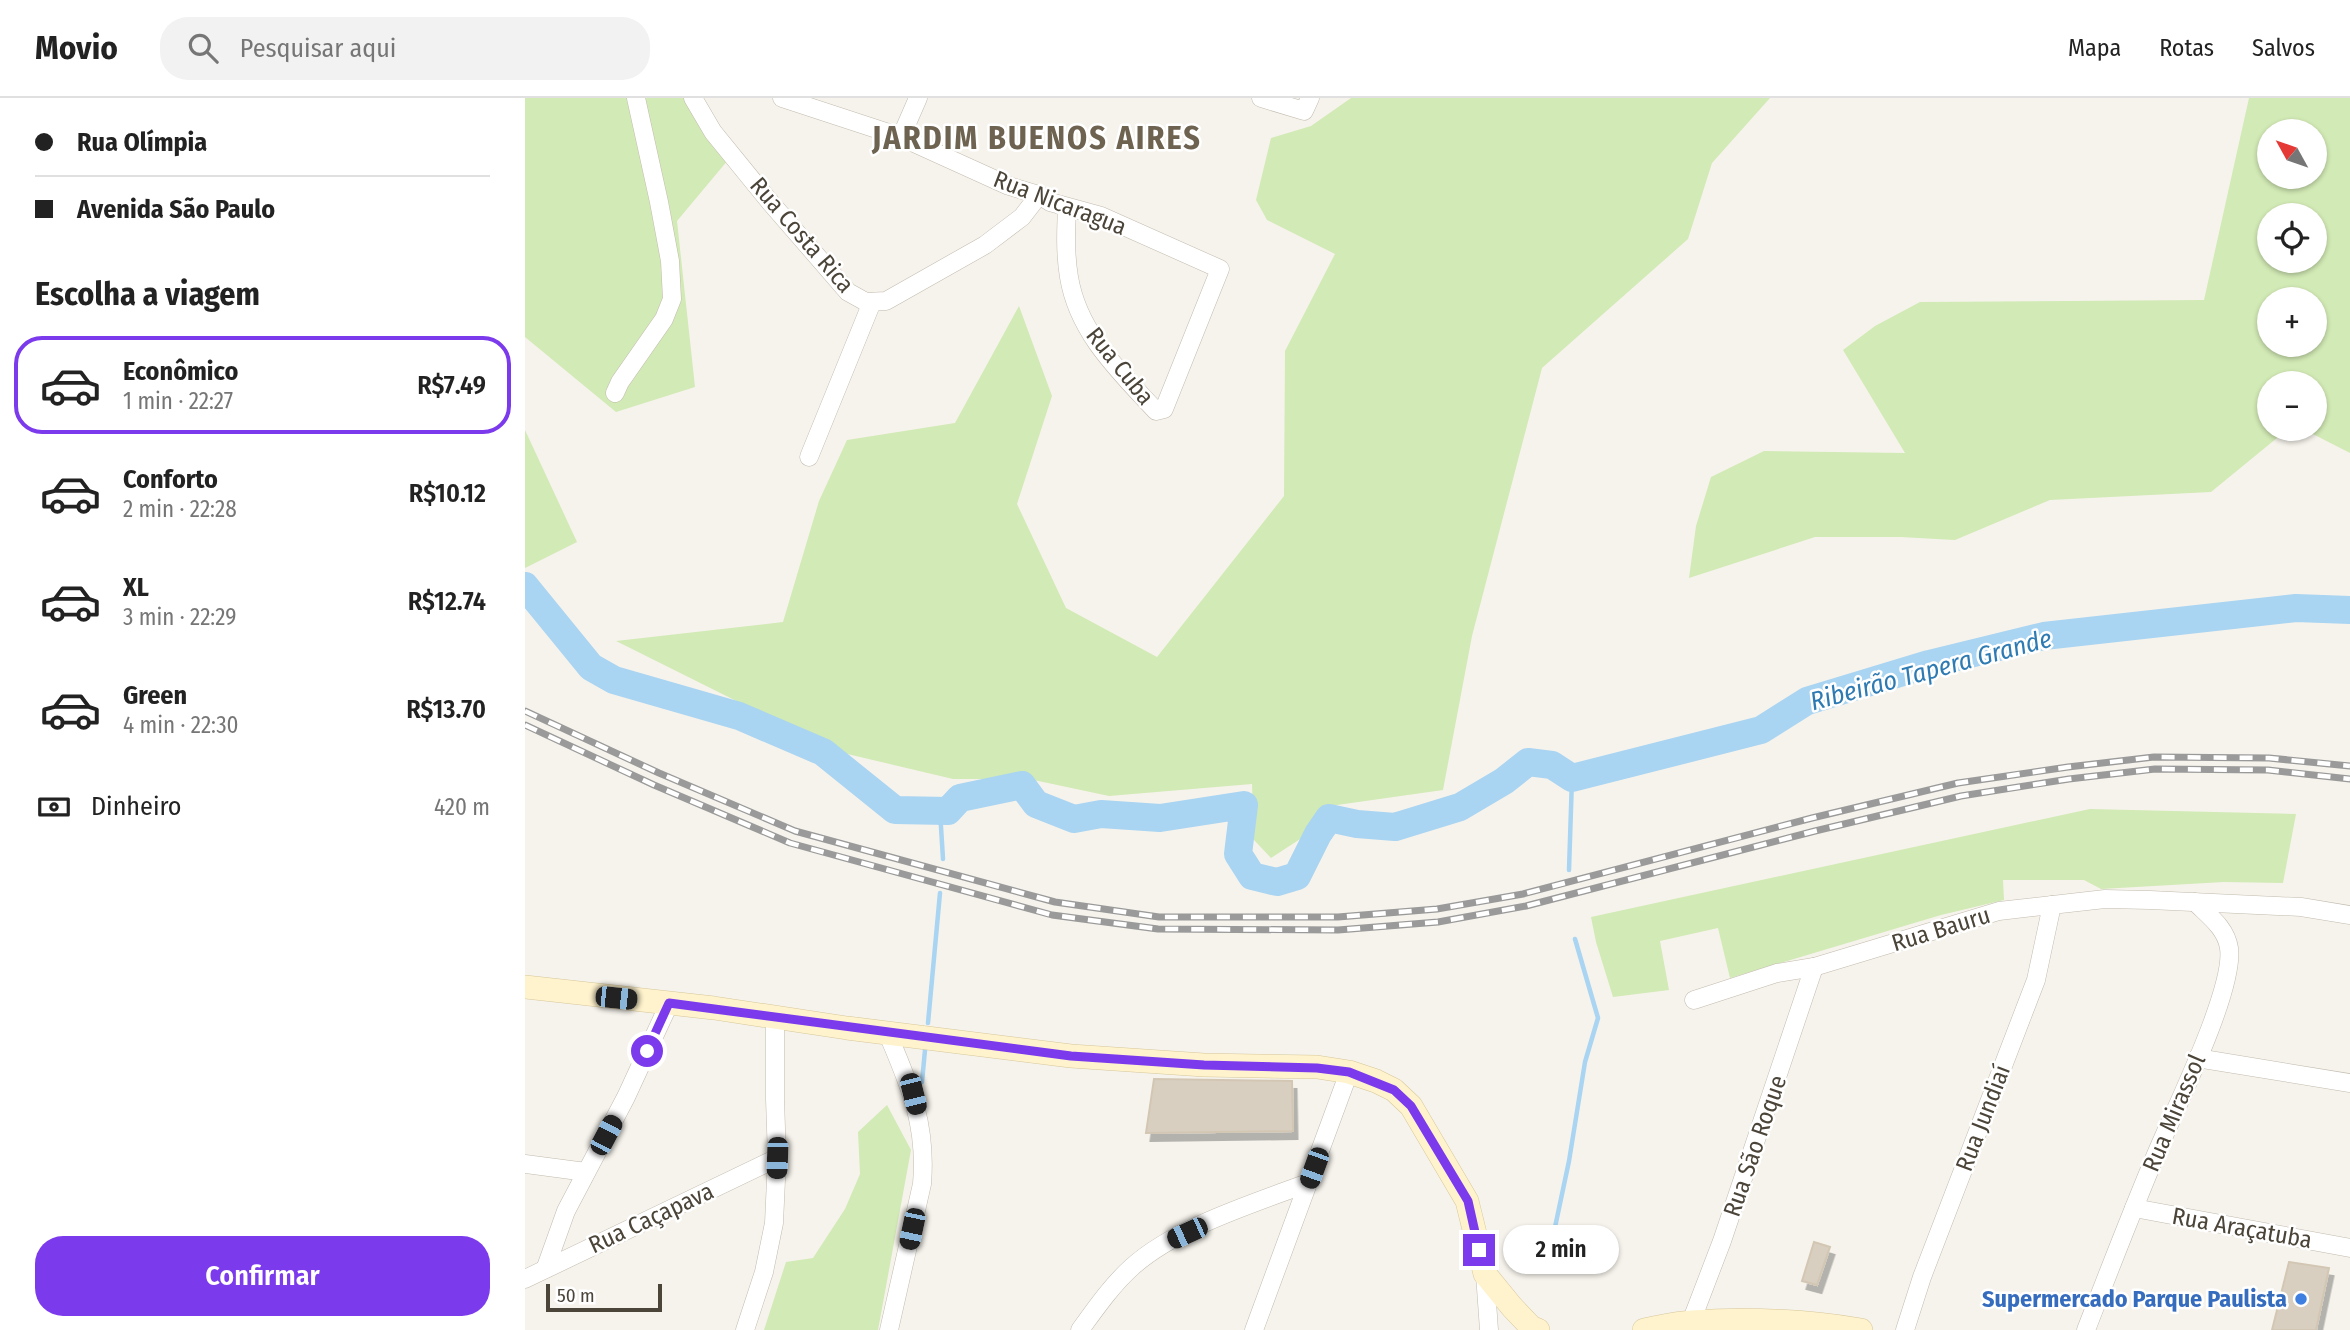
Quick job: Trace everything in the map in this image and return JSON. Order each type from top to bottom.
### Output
[{"type":"main road","points":[[525,987],[1121,1060],[1317,1068],[1349,1072],[1394,1090],[1411,1106],[1468,1201],[1485,1275],[1518,1314],[1538,1330]]},
{"type":"main road","points":[[1644,1330],[1814,1323],[1861,1330]]},
{"type":"street","points":[[615,393],[664,319],[671,299],[670,261],[664,226],[655,175],[636,98]]},
{"type":"street","name":"Rua Costa Rica","points":[[692,98],[723,145],[826,268],[848,292],[859,299],[886,301],[985,245],[1022,217],[1039,195]]},
{"type":"street","name":"Rua Nicaragua","points":[[782,98],[901,137],[1009,186],[1039,195],[1050,202],[1101,216],[1220,269]]},
{"type":"street","points":[[901,137],[918,98]]},
{"type":"street","points":[[1261,98],[1304,111],[1310,98]]},
{"type":"street","name":"Rua Cuba","points":[[1067,207],[1067,267],[1078,309],[1096,343],[1156,411],[1164,409],[1220,269]]},
{"type":"street","points":[[809,457],[872,302]]},
{"type":"street","name":"Rua Bauru","points":[[1694,1000],[1777,973],[1814,967],[1999,911],[2105,900],[2301,907],[2350,915]]},
{"type":"street","name":"Rua Mirassol","points":[[2086,1330],[2222,994],[2229,966],[2226,936],[2218,924],[2195,902]]},
{"type":"street","name":"Rua Jundiaí","points":[[1906,1330],[1927,1265],[2036,980],[2053,905]]},
{"type":"street","name":"Rua São Roque","points":[[1692,1326],[1814,967]]},
{"type":"street","points":[[546,1267],[566,1211],[626,1097],[669,1003]]},
{"type":"street","points":[[745,1330],[764,1272],[774,1223],[777,1158],[775,1016]]},
{"type":"street","points":[[887,1032],[913,1094],[919,1117],[923,1164],[922,1184],[890,1330]]},
{"type":"street","points":[[2197,1058],[2350,1083]]},
{"type":"street","points":[[1254,1330],[1349,1072]]},
{"type":"street","name":"Rua Caçapava","points":[[525,1279],[777,1158]]},
{"type":"street","points":[[525,1164],[586,1172]]},
{"type":"street","points":[[1080,1330],[1119,1280],[1146,1255],[1164,1243],[1251,1203],[1308,1183]]},
{"type":"street","name":"Rua Araçatuba","points":[[2134,1208],[2350,1248]]},
{"type":"street","points":[[1485,1275],[1489,1330]]},
{"type":"green space","points":[[525,98],[691,98],[728,160],[677,221],[695,387],[616,412],[525,337]]},
{"type":"green space","points":[[1351,98],[1770,98],[1712,163],[1688,239],[1542,368],[1472,636],[1443,790],[1323,807],[1311,832],[1271,858],[1254,840],[1252,784],[1109,796],[1029,779],[953,779],[839,752],[616,641],[783,622],[819,501],[847,440],[955,423],[1019,306],[1052,396],[1017,504],[1066,608],[1157,657],[1284,496],[1285,351],[1335,254],[1267,220],[1256,200],[1271,138],[1311,126]]},
{"type":"green space","points":[[2249,98],[2350,98],[2350,453],[2326,441],[2327,371],[2257,371],[2257,441],[2273,441],[2211,492],[2050,500],[1955,540],[1815,537],[1689,578],[1696,526],[1711,477],[1764,451],[1905,453],[1843,350],[1875,326],[1920,302],[2204,300]]},
{"type":"green space","points":[[525,430],[577,542],[525,568]]},
{"type":"green space","points":[[2090,809],[2296,814],[2283,883],[2224,882],[2101,889],[2084,880],[2003,880],[2004,900],[1941,915],[1730,978],[1718,928],[1660,941],[1669,990],[1613,997],[1591,917]]},
{"type":"green space","points":[[887,1105],[911,1150],[878,1330],[764,1330],[786,1262],[813,1258],[845,1209],[860,1174],[858,1132]]},
{"type":"building","points":[[1154,1079],[1292,1081],[1293,1131],[1146,1133]]},
{"type":"building","points":[[1814,1242],[1830,1247],[1817,1285],[1802,1281]]},
{"type":"building","name":"Supermercado Parque Paulista","points":[[2289,1262],[2329,1268],[2316,1330],[2272,1330]]},
{"type":"waterway","name":"Ribeirão Tapera Grande","points":[[525,586],[591,667],[614,680],[739,716],[823,752],[895,810],[948,811],[960,798],[1022,785],[1036,804],[1074,819],[1101,814],[1160,818],[1244,805],[1238,854],[1252,876],[1277,882],[1297,876],[1329,818],[1357,824],[1395,827],[1460,807],[1504,781],[1528,762],[1552,765],[1572,778],[1761,730],[1807,701],[1929,664],[2044,636],[2296,608],[2350,610]]},
{"type":"waterway","points":[[1569,870],[1572,778]]},
{"type":"waterway","points":[[940,811],[943,859]]},
{"type":"waterway","points":[[928,1023],[940,893]]},
{"type":"waterway","points":[[1547,1265],[1569,1161],[1585,1062],[1598,1018],[1575,939]]},
{"type":"waterway","points":[[922,1082],[925,1050]]},
{"type":"railway","points":[[525,711],[659,773],[795,831],[1055,902],[1159,917],[1338,917],[1437,909],[1523,894],[1812,818],[1958,783],[2068,767],[2154,757],[2269,758],[2350,766]]},
{"type":"railway","points":[[525,725],[654,785],[790,843],[1052,915],[1158,929],[1338,930],[1438,922],[1526,906],[1961,796],[2069,779],[2155,769],[2268,770],[2350,779]]},
{"type":"place","name":"Supermercado Parque Paulista","points":[[2301,1299]]},
{"type":"district","name":"JARDIM BUENOS AIRES","points":[[1037,138]]},
{"type":"route","points":[[647,1051],[669,1003],[1071,1056],[1204,1065],[1317,1068],[1349,1072],[1394,1090],[1411,1106],[1468,1201],[1479,1250]]}]
